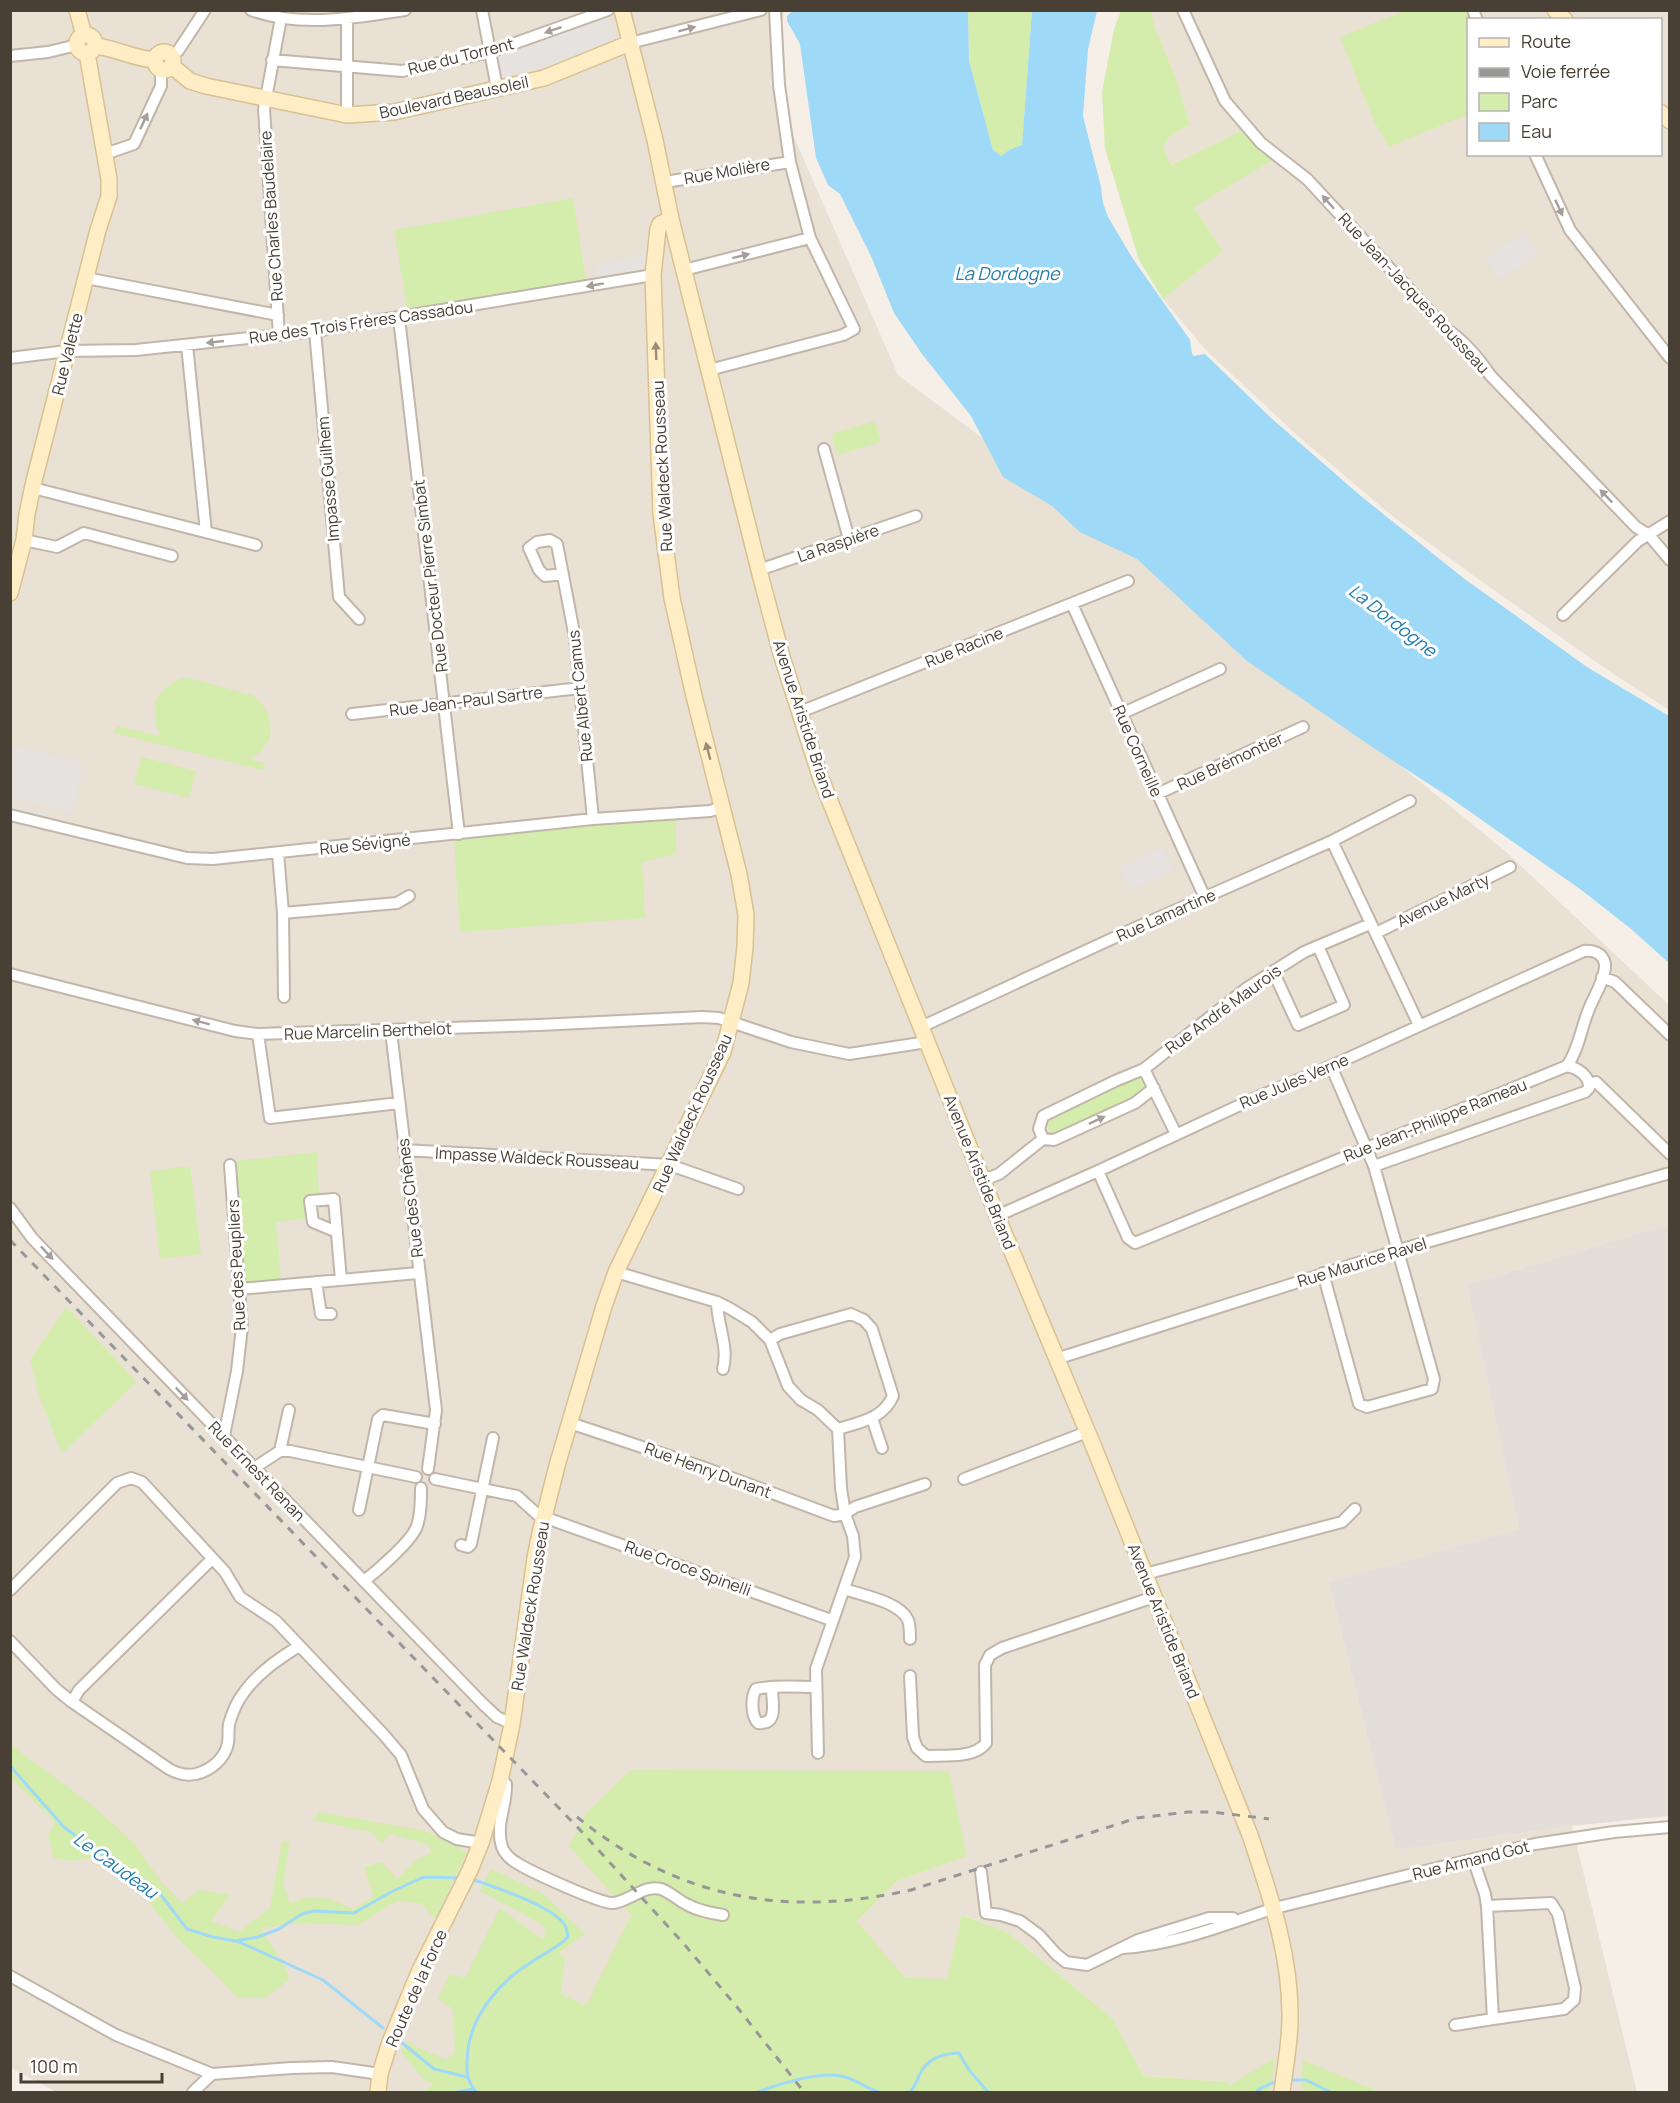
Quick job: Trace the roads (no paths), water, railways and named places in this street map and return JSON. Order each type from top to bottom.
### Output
[{"type":"main road","name":"Rue Valette","points":[[10,593],[67,351],[109,196],[105,154],[86,45],[77,10]]},
{"type":"main road","name":"Avenue Aristide Briand","points":[[622,10],[664,182],[670,219],[759,570],[782,657],[829,798],[1250,1835],[1275,1908],[1287,1968],[1290,2019],[1282,2092]]},
{"type":"main road","name":"Boulevard Beausoleil","points":[[86,45],[111,48],[135,57],[165,63],[190,81],[206,86],[347,115],[394,112],[544,78],[630,43]]},
{"type":"main road","name":"Rue Waldeck Rousseau","points":[[500,1781],[512,1724],[535,1558],[544,1516],[604,1306],[616,1272],[719,1061],[732,1023],[741,983],[746,915],[739,874],[672,598],[662,514],[652,275],[658,229],[660,224],[670,219]]},
{"type":"main road","name":"Rue Valette","points":[[10,557],[27,514]]},
{"type":"main road","name":"Route de la Force","points":[[378,2092],[380,2074],[390,2042],[420,1970],[463,1887],[481,1843],[500,1781]]},
{"type":"street","points":[[105,154],[134,144],[161,86],[165,63],[178,51],[205,10]]},
{"type":"street","points":[[251,10],[281,18],[347,19],[405,10]]},
{"type":"street","points":[[482,10],[497,88]]},
{"type":"street","name":"Rue du Torrent","points":[[272,60],[402,71],[490,52],[608,10]]},
{"type":"street","points":[[630,43],[761,10]]},
{"type":"street","points":[[709,370],[843,335],[855,329],[810,238],[790,162],[779,85],[775,10]]},
{"type":"street","name":"Rue Jean-Jacques Rousseau","points":[[1183,10],[1225,101],[1261,143],[1306,179],[1445,328],[1471,351],[1490,375],[1638,529],[1649,535],[1670,560]]},
{"type":"street","name":"Rue Charles Baudelaire","points":[[279,335],[265,98],[281,18]]},
{"type":"street","points":[[347,19],[347,115]]},
{"type":"street","name":"Boulevard Beausoleil","points":[[10,56],[86,45]]},
{"type":"street","points":[[1536,156],[1570,230],[1670,358]]},
{"type":"street","name":"Rue Molière","points":[[664,182],[790,162]]},
{"type":"street","points":[[684,270],[810,238]]},
{"type":"street","name":"Rue des Trois Frères Cassadou","points":[[10,358],[67,351],[136,350],[315,331],[652,275]]},
{"type":"street","points":[[86,278],[278,315]]},
{"type":"street","name":"Rue Docteur Pierre Simbat","points":[[399,318],[459,834]]},
{"type":"street","name":"Impasse Guilhem","points":[[315,331],[339,597],[359,618]]},
{"type":"street","points":[[187,345],[206,532]]},
{"type":"street","points":[[825,449],[849,539]]},
{"type":"street","points":[[33,488],[256,545]]},
{"type":"street","name":"La Raspière","points":[[759,570],[916,516]]},
{"type":"street","points":[[1563,615],[1638,541],[1670,521]]},
{"type":"street","points":[[24,540],[57,547],[84,533],[172,556]]},
{"type":"street","name":"Rue Albert Camus","points":[[562,574],[575,638],[593,819]]},
{"type":"street","name":"Rue Racine","points":[[800,712],[1128,581]]},
{"type":"street","name":"Rue Corneille","points":[[1072,604],[1205,898]]},
{"type":"street","points":[[1121,714],[1220,669]]},
{"type":"street","name":"Rue Jean-Paul Sartre","points":[[352,714],[580,688]]},
{"type":"street","name":"Rue Brémontier","points":[[1157,794],[1303,727]]},
{"type":"street","name":"Rue Lamartine","points":[[921,1027],[1133,929],[1332,841],[1410,801]]},
{"type":"street","name":"Rue Sévigné","points":[[10,815],[186,858],[213,859],[593,819],[710,811],[723,807]]},
{"type":"street","points":[[1332,841],[1419,1025]]},
{"type":"street","points":[[278,853],[283,914],[284,997]]},
{"type":"street","name":"Avenue Marty","points":[[1373,929],[1510,867]]},
{"type":"street","points":[[283,914],[397,903],[409,896]]},
{"type":"street","name":"Rue André Maurois","points":[[1043,1139],[1039,1129],[1043,1116],[1144,1069],[1247,988],[1304,952],[1373,929]]},
{"type":"street","points":[[1273,971],[1298,1025],[1344,1005],[1318,946]]},
{"type":"street","name":"Rue Jules Verne","points":[[997,1216],[1573,956],[1593,950],[1600,954],[1605,962],[1602,977]]},
{"type":"street","name":"Rue Marcelin Berthelot","points":[[10,974],[235,1031],[258,1034],[702,1017],[719,1018],[792,1042],[849,1054],[927,1042]]},
{"type":"street","points":[[1670,1035],[1615,982],[1602,977],[1588,1010],[1573,1058],[1567,1066],[1575,1068],[1587,1078],[1590,1084],[1596,1082],[1670,1154]]},
{"type":"street","name":"Rue des Chênes","points":[[391,1030],[435,1410],[428,1469]]},
{"type":"street","points":[[258,1034],[270,1118],[399,1103]]},
{"type":"street","points":[[1323,1273],[1359,1404],[1367,1407],[1432,1389],[1434,1379],[1374,1166],[1331,1066]]},
{"type":"street","name":"Rue Jean-Philippe Rameau","points":[[1098,1172],[1128,1238],[1135,1243],[1567,1066]]},
{"type":"street","points":[[1144,1069],[1176,1134]]},
{"type":"street","name":"Rue Jean-Philippe Rameau","points":[[1374,1166],[1585,1092],[1590,1084]]},
{"type":"street","points":[[983,1180],[999,1174],[1043,1139],[1054,1140],[1125,1108],[1154,1088]]},
{"type":"street","name":"Impasse Waldeck Rousseau","points":[[404,1150],[670,1165],[738,1189]]},
{"type":"street","name":"Rue des Peupliers","points":[[224,1436],[237,1371],[242,1327],[230,1165]]},
{"type":"street","name":"Rue Maurice Ravel","points":[[1056,1359],[1323,1273],[1670,1173]]},
{"type":"street","name":"Rue Ernest Renan","points":[[10,1208],[33,1238],[483,1704],[497,1717],[512,1724]]},
{"type":"street","points":[[337,1232],[341,1280]]},
{"type":"street","points":[[616,1272],[717,1302],[752,1323],[770,1340],[788,1386],[801,1401],[818,1410],[838,1429],[841,1488],[845,1514],[853,1536],[855,1557],[817,1662],[818,1753]]},
{"type":"street","points":[[240,1289],[418,1273]]},
{"type":"street","points":[[316,1282],[321,1314],[331,1314]]},
{"type":"street","points":[[717,1302],[717,1315],[726,1359],[723,1369]]},
{"type":"street","points":[[770,1340],[780,1334],[851,1314],[864,1320],[872,1329],[893,1396],[888,1407],[878,1416],[838,1429]]},
{"type":"street","points":[[280,1451],[289,1410]]},
{"type":"street","points":[[359,1510],[378,1419],[383,1415],[435,1424]]},
{"type":"street","points":[[872,1418],[882,1448]]},
{"type":"street","name":"Rue Henry Dunant","points":[[570,1423],[705,1468],[834,1516],[845,1514]]},
{"type":"street","points":[[964,1479],[1087,1432]]},
{"type":"street","points":[[461,1545],[468,1547],[471,1544],[492,1438]]},
{"type":"street","points":[[254,1468],[280,1451],[290,1451],[416,1477]]},
{"type":"street","points":[[364,1581],[410,1539],[416,1527],[420,1507],[421,1488],[417,1484],[416,1477],[422,1470],[428,1469],[433,1473],[435,1479],[430,1487],[421,1488]]},
{"type":"street","points":[[10,1590],[117,1483],[131,1478],[142,1482],[225,1572],[240,1597],[276,1622],[400,1755],[423,1809],[443,1832],[457,1839],[481,1843]]},
{"type":"street","name":"Rue Croce Spinelli","points":[[435,1479],[517,1496],[538,1515],[831,1620]]},
{"type":"street","points":[[845,1514],[855,1507],[925,1484]]},
{"type":"street","points":[[1145,1574],[1342,1522],[1355,1509]]},
{"type":"street","points":[[72,1702],[80,1690],[212,1559]]},
{"type":"street","points":[[844,1589],[896,1607],[903,1612],[909,1622],[910,1639]]},
{"type":"street","points":[[910,1676],[914,1737],[917,1749],[926,1756],[981,1750],[986,1743],[985,1665],[990,1655],[1002,1648],[1154,1597]]},
{"type":"street","points":[[10,1641],[56,1689],[72,1702],[177,1774],[190,1775],[200,1773],[220,1760],[228,1744],[229,1725],[235,1707],[246,1689],[278,1659],[299,1646]]},
{"type":"street","points":[[772,1688],[816,1687]]},
{"type":"street","points":[[500,1781],[506,1784],[507,1794],[500,1816],[498,1834],[503,1850],[516,1863],[612,1903],[647,1889],[660,1888],[689,1906],[704,1912],[723,1914]]},
{"type":"street","name":"Rue Armand Got","points":[[981,1872],[986,1913],[1020,1921],[1039,1935],[1066,1962],[1087,1965],[1123,1948],[1149,1946],[1275,1908],[1535,1844],[1581,1836],[1670,1827]]},
{"type":"street","points":[[1473,1859],[1487,1906],[1493,2019]]},
{"type":"street","points":[[1455,2025],[1564,2009],[1574,2000],[1575,1988],[1558,1914],[1551,1903],[1487,1906]]},
{"type":"street","points":[[10,1976],[116,2035],[212,2074],[332,2067],[380,2074]]},
{"type":"street","points":[[193,2092],[212,2074]]},
{"type":"water","name":"La Dordogne","points":[[793,11],[968,11],[969,61],[993,150],[1001,156],[1022,145],[1032,11],[1097,11],[1088,49],[1083,116],[1103,203],[1108,217],[1133,259],[1190,340],[1192,354],[1194,356],[1205,354],[1271,418],[1362,497],[1462,577],[1587,667],[1669,716],[1669,963],[1630,928],[1580,889],[1449,797],[1247,661],[1137,559],[1080,532],[1052,506],[1003,477],[971,416],[922,354],[894,313],[871,256],[840,194],[828,185],[816,158],[800,44],[787,21],[787,16]]},
{"type":"waterway","name":"Le Caudeau","points":[[10,1766],[64,1827],[86,1844],[138,1876],[161,1895],[187,1929],[213,1937],[235,1941],[258,1937],[279,1929],[302,1914],[313,1911],[354,1913],[424,1877],[462,1878]]},
{"type":"waterway","name":"Le Caudeau","points":[[471,1879],[523,1898],[550,1912],[566,1927],[568,1937],[519,1970],[499,1989],[482,2011],[471,2037],[467,2062],[468,2077],[476,2092]]},
{"type":"waterway","name":"Le Caudeau","points":[[237,1941],[323,1980],[383,2028]]},
{"type":"waterway","name":"Le Caudeau","points":[[400,2041],[434,2069],[467,2077]]},
{"type":"waterway","name":"Le Caudeau","points":[[910,2092],[922,2070],[930,2061],[946,2054],[959,2053],[969,2070],[988,2092]]},
{"type":"waterway","name":"Le Caudeau","points":[[758,2092],[789,2082],[825,2075],[845,2077],[879,2092]]},
{"type":"waterway","name":"Le Caudeau","points":[[1290,2080],[1306,2080],[1330,2092]]},
{"type":"waterway","name":"Le Caudeau","points":[[1256,2092],[1277,2081]]},
{"type":"waterway","points":[[457,2092],[473,2089]]},
{"type":"railway","points":[[10,1240],[582,1832],[684,1944],[804,2092]]},
{"type":"railway","points":[[577,1817],[615,1845],[654,1867],[694,1884],[735,1895],[777,1901],[820,1902],[865,1898],[911,1890],[1137,1818],[1188,1812],[1213,1812],[1269,1819]]}]
